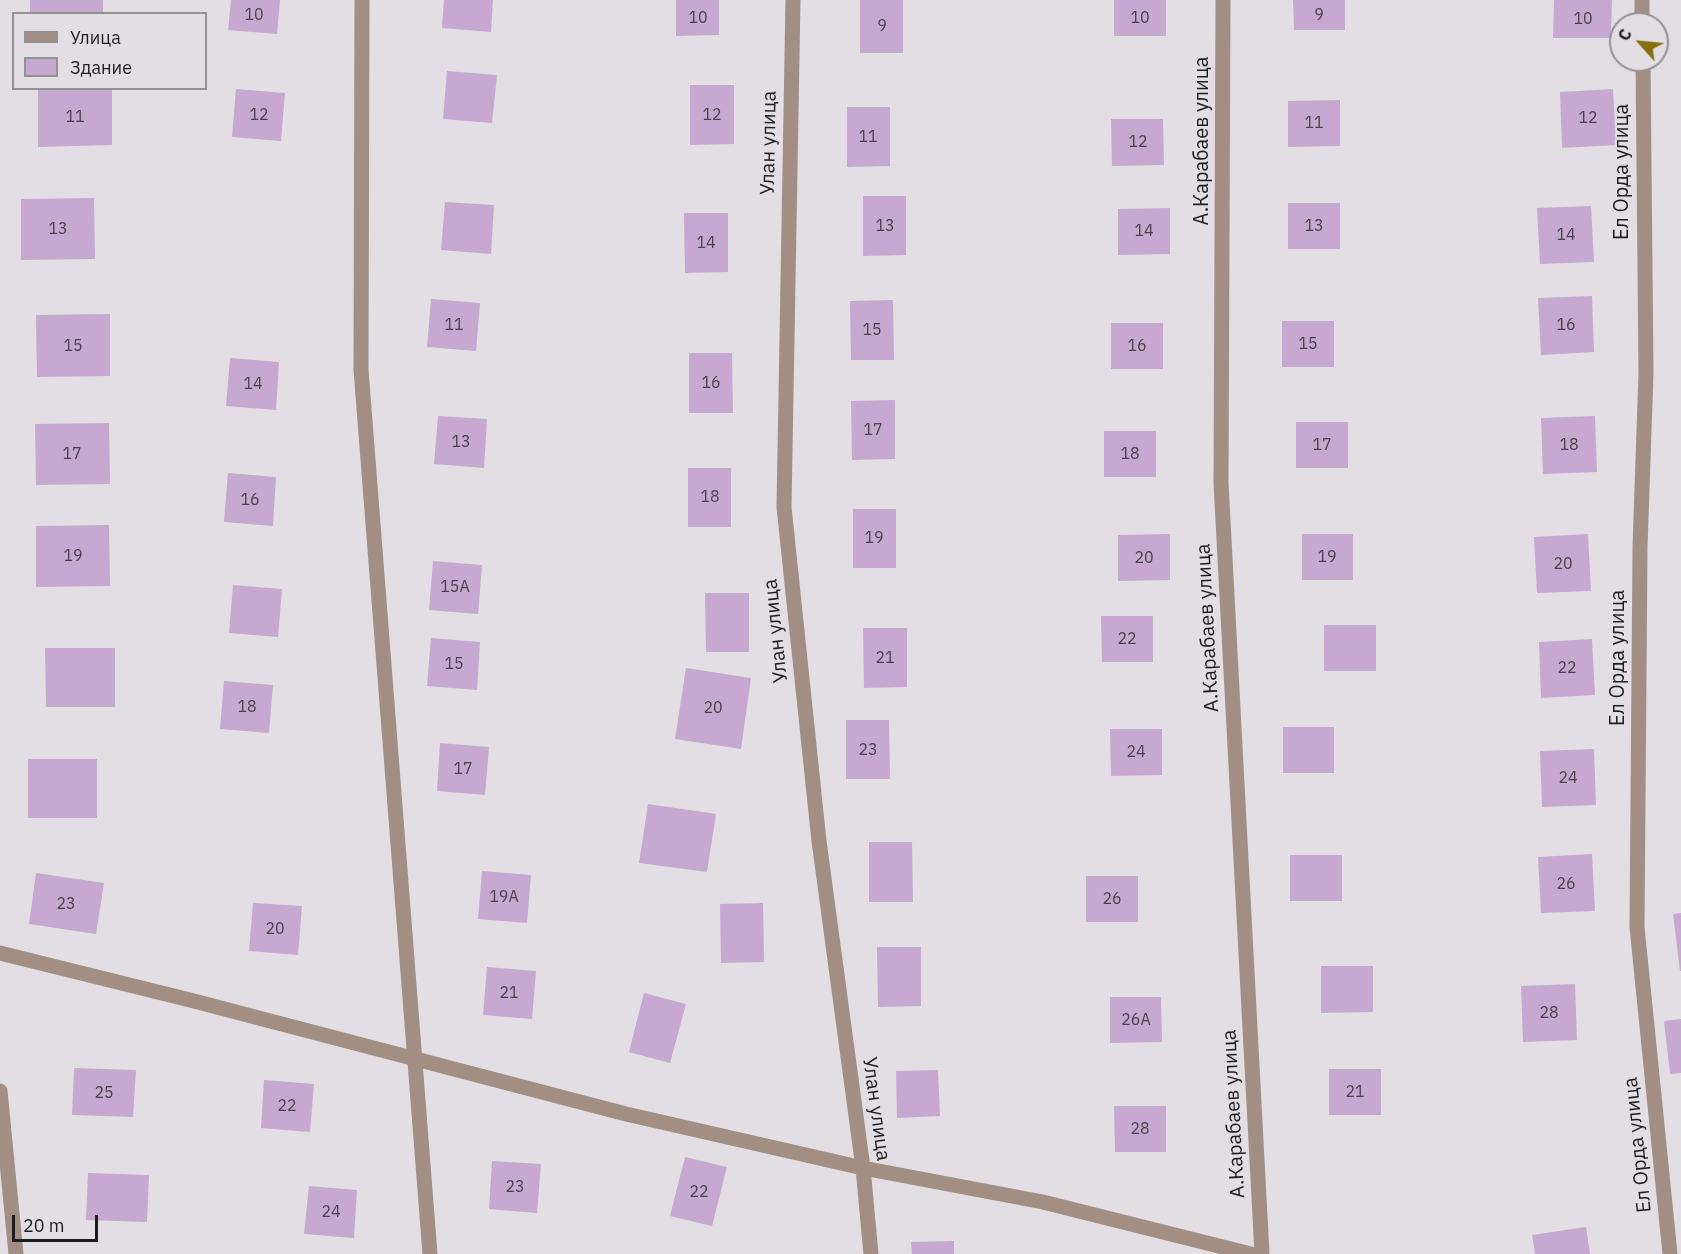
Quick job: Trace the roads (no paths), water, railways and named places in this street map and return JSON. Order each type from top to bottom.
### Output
[{"type":"street","points":[[362,0],[361,370],[430,1254]]},
{"type":"street","name":"Улан улица","points":[[793,0],[784,507],[819,841],[863,1168],[871,1254]]},
{"type":"street","name":"А.Карабаев улица","points":[[1223,0],[1221,483],[1262,1254]]},
{"type":"street","name":"Ел Орда улица","points":[[1643,72],[1646,373],[1640,547],[1637,927],[1670,1254]]},
{"type":"street","points":[[0,953],[190,1000],[626,1114],[863,1168],[1043,1202],[1251,1254]]},
{"type":"street","points":[[0,1091],[16,1254]]}]
